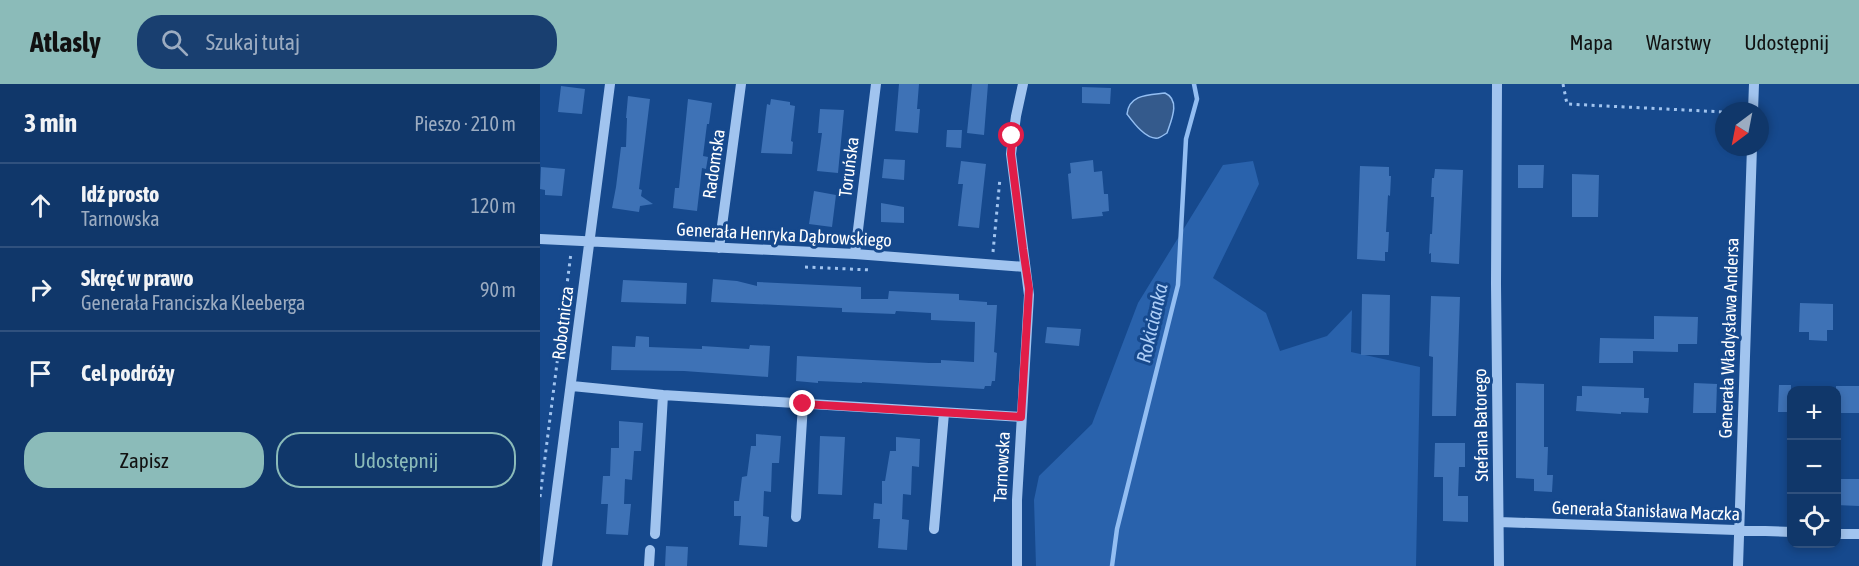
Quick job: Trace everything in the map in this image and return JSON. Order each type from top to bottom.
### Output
[{"type":"street","name":"Robotnicza","points":[[547,566],[610,84]]},
{"type":"street","name":"Radomska","points":[[720,248],[741,84]]},
{"type":"street","name":"Toruńska","points":[[855,254],[876,84]]},
{"type":"street","name":"Tarnowska","points":[[1017,566],[1017,500],[1029,295],[1011,154],[1023,84]]},
{"type":"street","name":"Stefana Batorego","points":[[1497,84],[1496,284],[1499,566]]},
{"type":"street","points":[[1753,102],[1754,84]]},
{"type":"street","name":"Generała Władysława Andersa","points":[[1738,566],[1752,156]]},
{"type":"street","name":"Generała Henryka Dąbrowskiego","points":[[540,239],[855,254],[1025,267]]},
{"type":"street","points":[[572,386],[663,395],[1021,417]]},
{"type":"street","points":[[656,534],[663,395]]},
{"type":"street","points":[[796,517],[803,404]]},
{"type":"street","points":[[934,529],[944,413]]},
{"type":"street","name":"Generała Stanisława Maczka","points":[[1499,522],[1787,532]]},
{"type":"street","points":[[1841,534],[1859,534]]},
{"type":"street","points":[[649,566],[650,550]]},
{"type":"path","points":[[1563,84],[1567,104],[1715,112]]},
{"type":"path","points":[[540,497],[571,254],[588,255]]},
{"type":"path","points":[[801,266],[872,270]]},
{"type":"shaded area","points":[[1165,93],[1173,101],[1174,111],[1167,133],[1153,138],[1140,130],[1127,114],[1129,107],[1136,99],[1146,95]]},
{"type":"shaded area","points":[[1253,161],[1259,184],[1213,278],[1266,313],[1280,351],[1327,336],[1352,310],[1351,352],[1420,367],[1416,566],[1036,566],[1034,500],[1039,476],[1092,424],[1138,303],[1223,165]]},
{"type":"building","points":[[899,84],[919,84],[918,133],[895,131]]},
{"type":"building","points":[[972,84],[988,84],[984,135],[967,133]]},
{"type":"building","points":[[561,86],[585,89],[582,114],[558,112]]},
{"type":"building","points":[[1082,87],[1111,88],[1110,104],[1082,103]]},
{"type":"building","points":[[628,96],[650,99],[639,189],[642,190],[641,196],[653,204],[640,206],[639,212],[612,208],[621,147],[626,147]]},
{"type":"building","points":[[688,99],[712,103],[703,156],[708,157],[706,169],[702,168],[697,211],[673,208],[675,188],[679,188]]},
{"type":"building","points":[[771,99],[790,102],[790,105],[795,106],[791,141],[793,142],[792,154],[761,153],[767,104],[770,105]]},
{"type":"building","points":[[820,109],[844,110],[838,173],[817,171],[822,133],[818,133]]},
{"type":"building","points":[[947,130],[962,130],[961,148],[946,147]]},
{"type":"building","points":[[884,159],[905,160],[904,180],[882,178]]},
{"type":"building","points":[[1093,160],[1094,172],[1102,171],[1104,194],[1108,194],[1109,211],[1102,212],[1103,216],[1072,219],[1068,174],[1071,173],[1070,163]]},
{"type":"building","points":[[961,161],[986,164],[979,228],[958,226],[963,184],[958,184]]},
{"type":"building","points":[[1518,165],[1544,165],[1543,188],[1518,188]]},
{"type":"building","points":[[1360,166],[1389,167],[1389,176],[1391,176],[1386,232],[1389,232],[1385,261],[1357,259]]},
{"type":"building","points":[[541,167],[565,169],[562,196],[545,195],[545,190],[540,189]]},
{"type":"building","points":[[1435,169],[1463,170],[1459,264],[1431,262],[1431,253],[1429,254],[1434,197],[1431,197]]},
{"type":"building","points":[[1572,174],[1599,175],[1598,217],[1572,217]]},
{"type":"building","points":[[814,191],[836,195],[832,227],[809,224]]},
{"type":"building","points":[[881,203],[904,207],[904,223],[881,222]]},
{"type":"building","points":[[713,279],[757,286],[757,282],[861,287],[861,299],[888,299],[889,291],[959,294],[959,300],[997,305],[995,381],[992,381],[991,386],[985,386],[984,389],[862,382],[796,381],[797,356],[929,363],[941,363],[941,360],[974,362],[975,322],[931,320],[931,313],[842,312],[842,308],[711,302]]},
{"type":"building","points":[[623,280],[687,283],[686,304],[621,302]]},
{"type":"building","points":[[1362,294],[1390,295],[1389,355],[1361,355]]},
{"type":"building","points":[[1431,296],[1460,297],[1456,416],[1432,416],[1433,357],[1429,356]]},
{"type":"building","points":[[1800,303],[1833,304],[1833,330],[1827,330],[1827,341],[1809,340],[1809,332],[1799,332]]},
{"type":"building","points":[[1654,316],[1698,317],[1697,344],[1678,344],[1678,352],[1633,351],[1633,363],[1599,363],[1600,338],[1654,339]]},
{"type":"building","points":[[1047,327],[1081,329],[1079,346],[1045,343]]},
{"type":"building","points":[[636,336],[649,337],[649,347],[702,349],[702,346],[749,349],[750,345],[770,346],[768,377],[684,371],[611,370],[612,346],[635,347]]},
{"type":"building","points":[[1516,383],[1544,384],[1544,447],[1548,447],[1547,475],[1553,475],[1552,492],[1534,491],[1534,479],[1516,478]]},
{"type":"building","points":[[1694,383],[1717,384],[1716,413],[1693,413]]},
{"type":"building","points":[[1779,385],[1791,385],[1787,386],[1787,412],[1778,412]]},
{"type":"building","points":[[1582,386],[1644,388],[1644,398],[1649,398],[1648,413],[1576,411],[1577,396],[1582,396]]},
{"type":"building","points":[[1841,386],[1859,386],[1859,413],[1841,413]]},
{"type":"building","points":[[619,421],[643,423],[641,451],[634,451],[632,480],[625,479],[624,504],[631,504],[628,535],[606,534],[608,504],[601,504],[603,476],[610,476],[611,448],[619,448]]},
{"type":"building","points":[[756,434],[781,436],[779,463],[772,463],[771,492],[764,491],[763,516],[769,517],[767,547],[739,545],[741,516],[734,516],[734,501],[739,501],[742,477],[747,476],[751,446],[756,446]]},
{"type":"building","points":[[820,436],[845,437],[842,495],[818,494]]},
{"type":"building","points":[[896,437],[920,439],[919,467],[912,466],[911,495],[903,494],[902,519],[909,520],[907,550],[878,548],[880,519],[873,519],[874,503],[882,504],[882,481],[885,481],[890,451],[896,451]]},
{"type":"building","points":[[1435,443],[1465,443],[1465,467],[1459,467],[1458,496],[1468,496],[1468,522],[1443,521],[1443,477],[1434,477]]},
{"type":"building","points":[[1841,479],[1859,479],[1859,506],[1841,505]]},
{"type":"building","points":[[666,546],[688,547],[687,566],[665,566]]},
{"type":"waterway","name":"Rokicianka","points":[[1112,566],[1117,529],[1178,285],[1186,139],[1197,99],[1194,84]]},
{"type":"route","points":[[803,404],[1021,417],[1029,289],[1011,154],[1012,136]]}]
